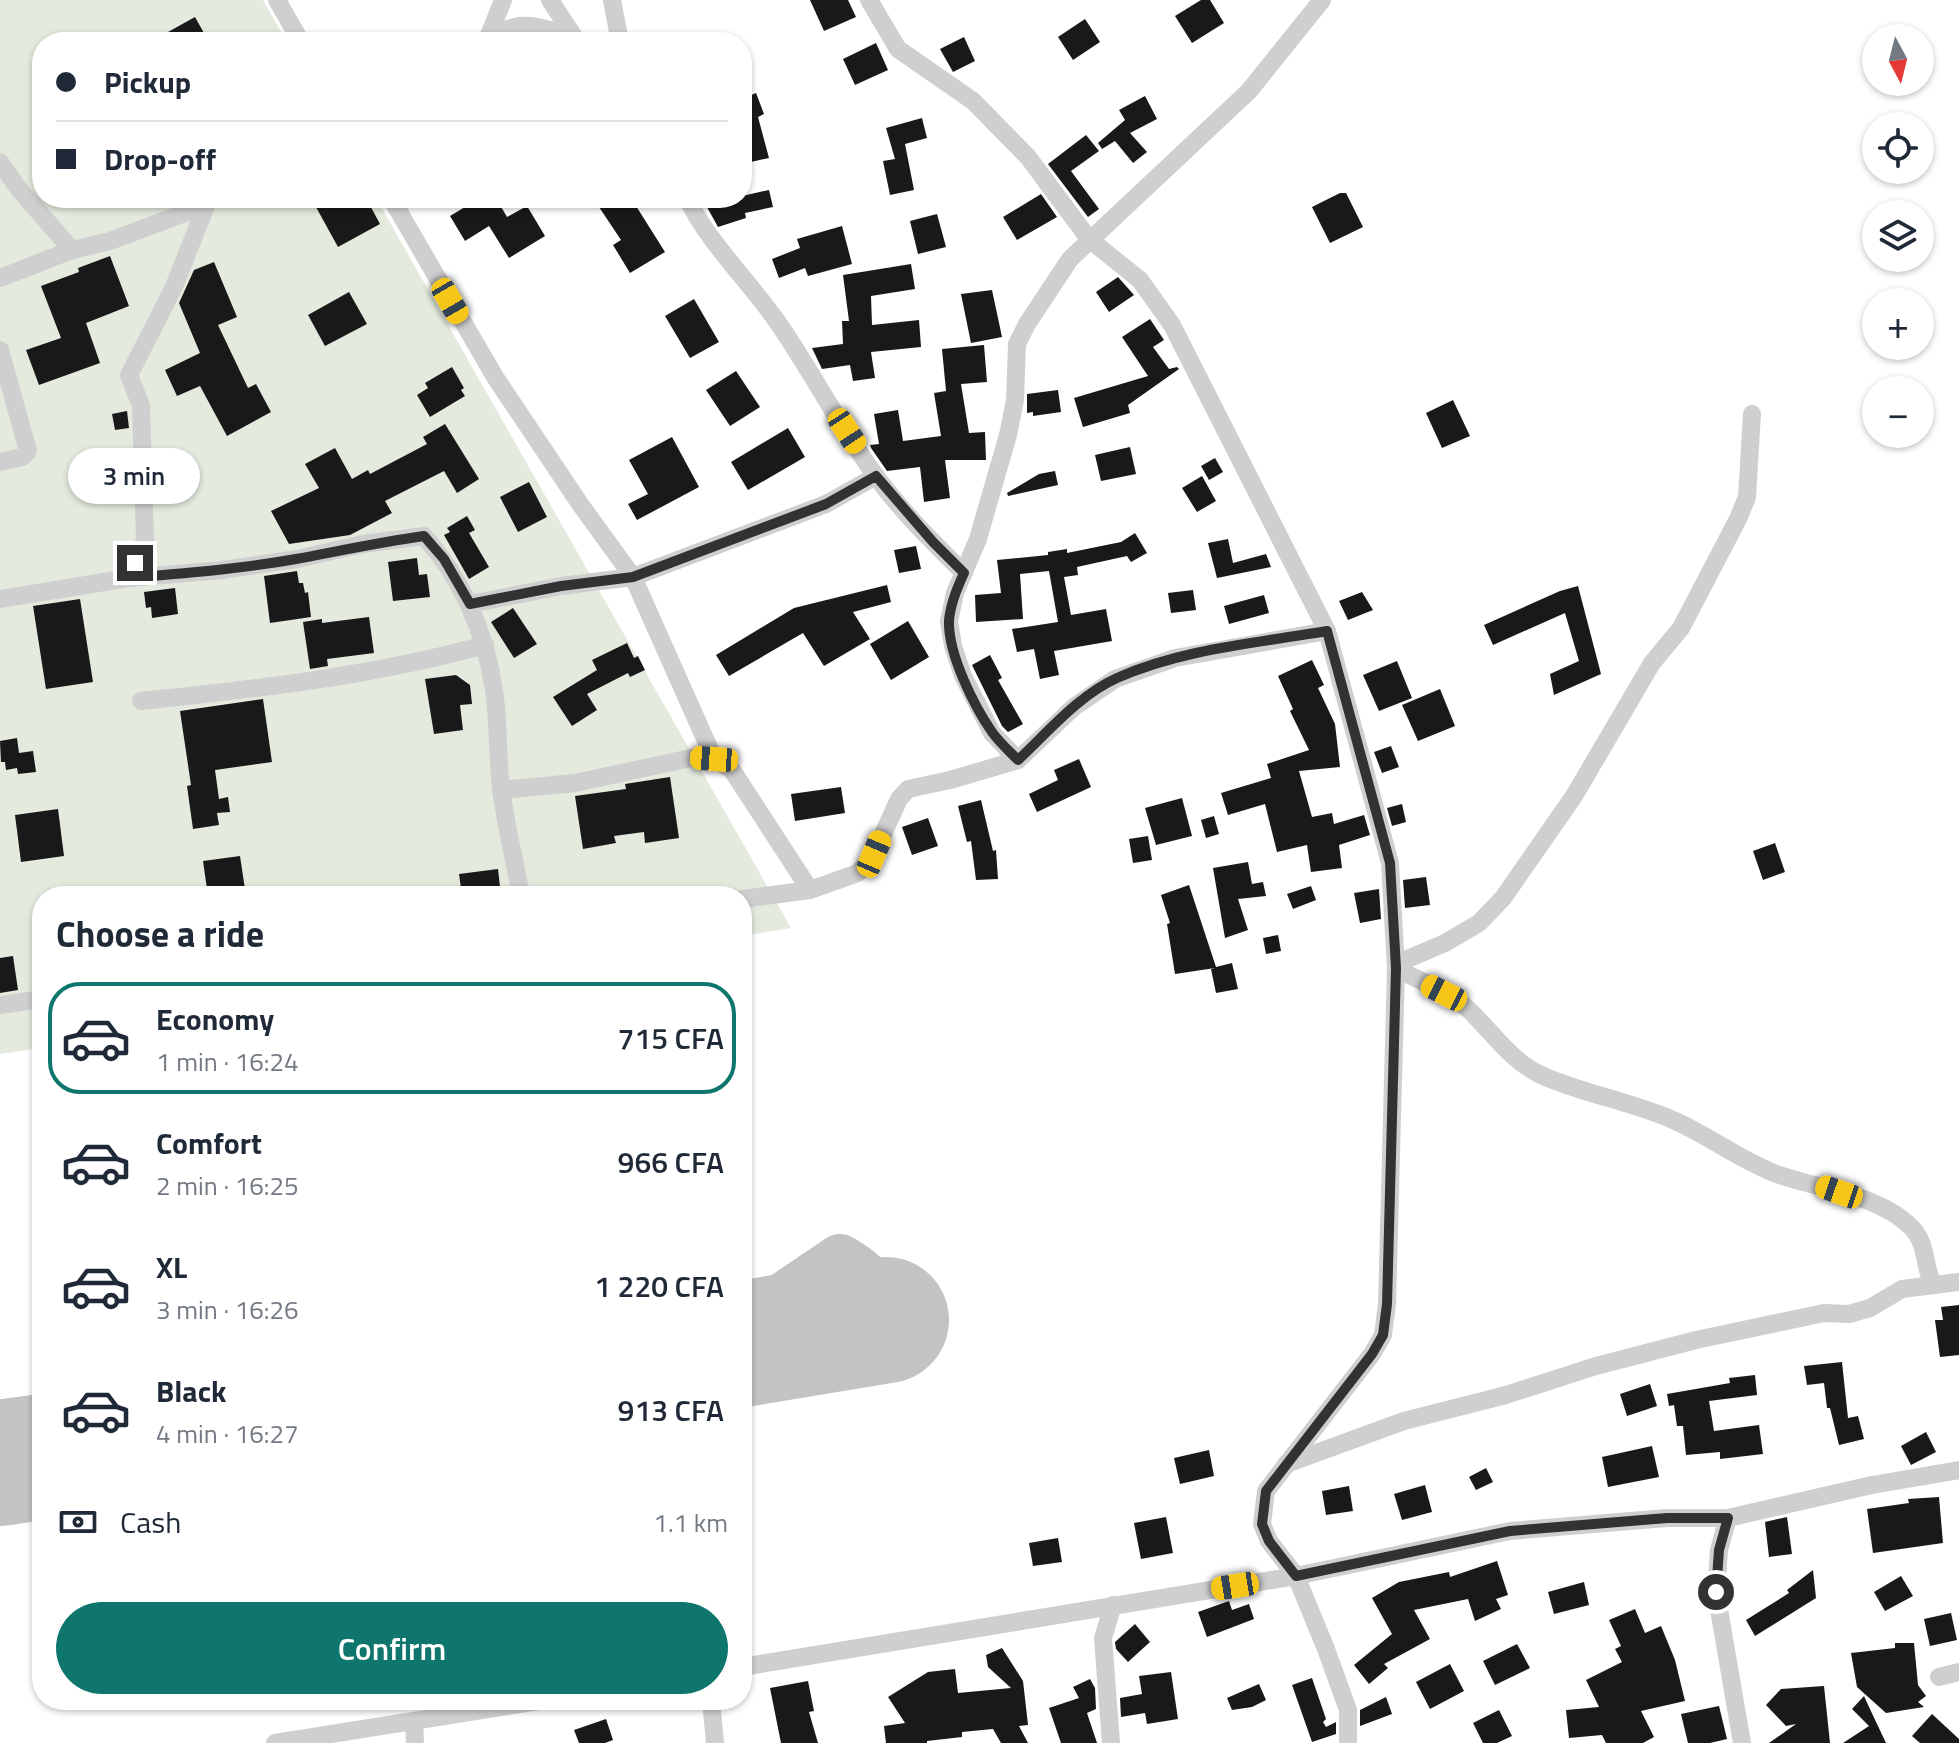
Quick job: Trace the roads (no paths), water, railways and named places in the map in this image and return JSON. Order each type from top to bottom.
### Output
[{"type":"street","points":[[277,0],[295,32]]},
{"type":"street","points":[[488,32],[503,0]]},
{"type":"street","points":[[550,0],[571,32]]},
{"type":"street","points":[[612,0],[618,32]]},
{"type":"street","points":[[869,0],[898,49],[973,101],[1028,157],[1089,239],[1140,280],[1172,325],[1327,631],[1390,863],[1396,968],[1387,1304],[1383,1335],[1372,1354],[1266,1491],[1262,1524],[1269,1541],[1296,1576],[1348,1710],[1348,1743]]},
{"type":"street","points":[[1018,760],[992,733],[963,676],[949,621],[955,593],[978,539],[1008,435],[1015,400],[1017,344],[1054,280],[1089,239],[1112,222],[1249,91],[1322,0]]},
{"type":"street","points":[[498,32],[506,27],[526,24],[553,32]]},
{"type":"street","points":[[0,162],[32,204]]},
{"type":"street","points":[[35,208],[72,250]]},
{"type":"street","points":[[0,278],[196,208]]},
{"type":"street","points":[[129,578],[145,540],[141,406],[129,375],[173,289],[208,208]]},
{"type":"street","points":[[397,208],[495,377],[633,577],[714,759]]},
{"type":"street","points":[[692,208],[804,360],[876,476],[964,573]]},
{"type":"street","points":[[0,350],[28,451],[22,457],[0,462]]},
{"type":"street","points":[[1396,968],[1405,960],[1445,943],[1479,923],[1503,898],[1574,796],[1652,663],[1681,628],[1738,519],[1747,497],[1752,414]]},
{"type":"street","points":[[470,604],[561,586],[633,577],[826,504],[876,476]]},
{"type":"street","points":[[0,599],[129,578],[222,570],[297,559],[363,544],[424,536],[444,559],[470,604],[485,645],[494,692],[501,790],[519,886]]},
{"type":"street","points":[[752,898],[810,890],[858,873],[874,854],[899,799],[908,789],[1018,760],[1074,707],[1115,679],[1175,658],[1327,631]]},
{"type":"street","points":[[141,701],[279,687],[423,662],[485,645]]},
{"type":"street","points":[[501,790],[587,781],[691,758],[714,759],[732,770],[810,890]]},
{"type":"street","points":[[1396,968],[1467,1008],[1497,1041],[1537,1073],[1674,1120],[1734,1155],[1776,1174],[1866,1201],[1899,1217],[1915,1231],[1924,1249],[1926,1271],[1933,1285]]},
{"type":"street","points":[[0,1005],[32,1000]]},
{"type":"street","points":[[1286,1464],[1404,1421],[1506,1395],[1596,1366],[1696,1340],[1824,1313],[1849,1314],[1870,1308],[1902,1289],[1959,1282]]},
{"type":"street","points":[[752,1665],[1296,1576],[1510,1531],[1667,1518],[1728,1518],[1872,1485],[1959,1470]]},
{"type":"street","points":[[1728,1518],[1719,1550],[1716,1592],[1742,1743]]},
{"type":"street","points":[[1111,1743],[1103,1638],[1113,1605]]},
{"type":"street","points":[[1939,1677],[1959,1672]]},
{"type":"street","points":[[275,1743],[485,1710]]},
{"type":"street","points":[[712,1710],[715,1743]]},
{"type":"street","points":[[414,1722],[415,1743]]}]
